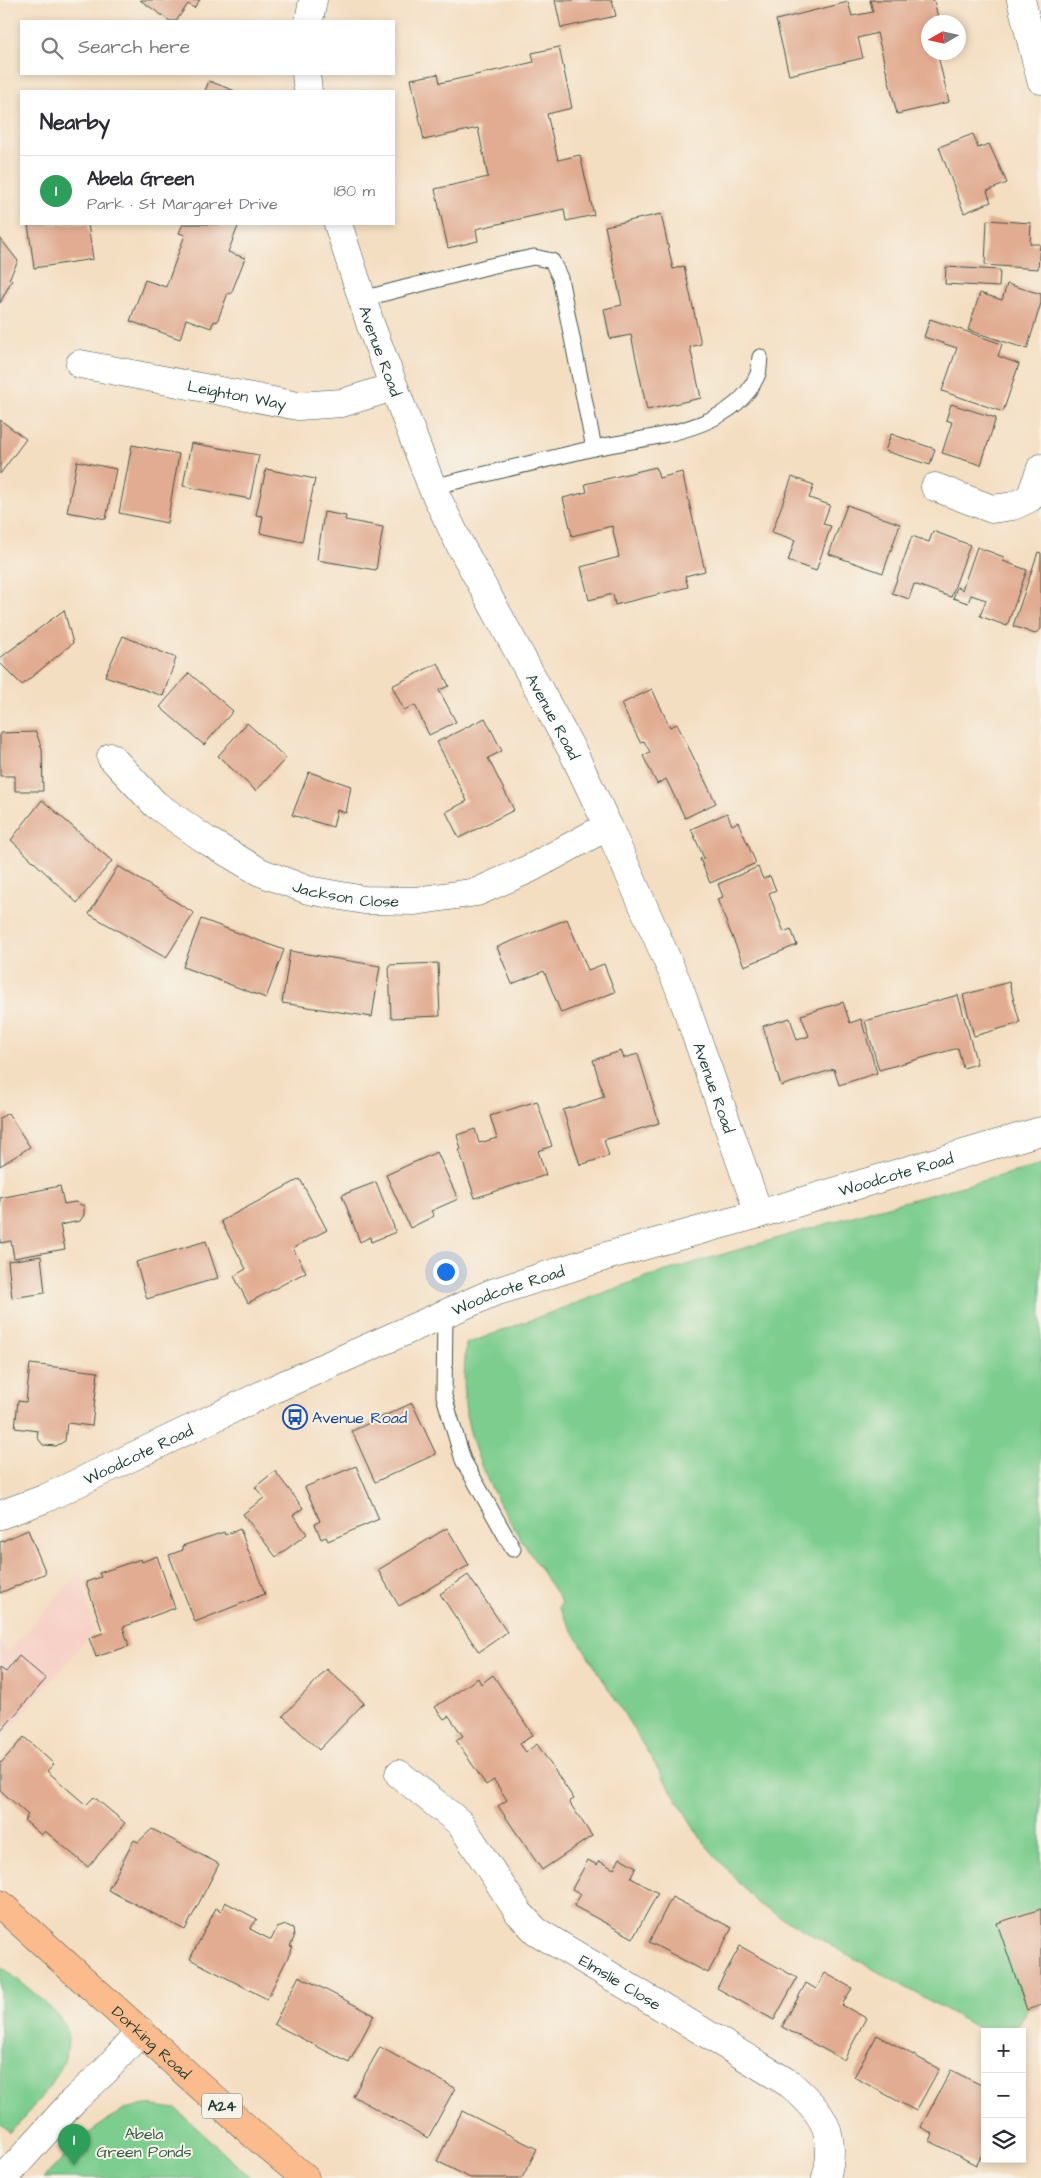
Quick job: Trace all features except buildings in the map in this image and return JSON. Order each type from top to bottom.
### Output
[{"type":"highway","name":"Dorking Road","points":[[0,1904],[254,2135],[306,2178]]},
{"type":"street","points":[[309,20],[313,0]]},
{"type":"street","points":[[1021,0],[1041,80]]},
{"type":"street","points":[[306,75],[308,90]]},
{"type":"street","name":"Avenue Road","points":[[338,225],[393,388],[432,487],[464,551],[573,752],[608,826],[678,987],[759,1214]]},
{"type":"street","name":"Leighton Way","points":[[80,364],[298,406],[342,403],[393,388]]},
{"type":"street","points":[[935,487],[992,509],[1013,506],[1036,500],[1041,468]]},
{"type":"street","name":"Jackson Close","points":[[111,757],[155,804],[206,840],[260,872],[308,890],[364,900],[415,901],[477,892],[531,868],[608,826]]},
{"type":"street","name":"Woodcote Road","points":[[0,1515],[44,1499],[274,1389],[492,1293],[610,1255],[759,1214],[1041,1131]]},
{"type":"street","name":"Elmslie Close","points":[[399,1774],[460,1823],[519,1913],[536,1931],[790,2084],[810,2101],[822,2116],[830,2136],[831,2161],[826,2178]]},
{"type":"street","points":[[4,2178],[73,2101],[104,2072],[141,2031]]},
{"type":"lane","points":[[362,299],[534,257],[552,261],[560,278],[594,448]]},
{"type":"lane","points":[[432,487],[594,448],[697,426],[724,414],[739,401],[758,375],[760,357]]},
{"type":"lane","points":[[445,1313],[444,1396],[450,1420],[463,1460],[513,1549]]},
{"type":"shaded area","points":[[80,1571],[93,1632],[0,1739],[0,1643],[9,1652]]},
{"type":"green space","points":[[1041,1165],[1041,2005],[1027,2010],[1016,2028],[981,2028],[981,2030],[758,1904],[703,1842],[558,1607],[562,1603],[508,1519],[485,1475],[476,1452],[465,1407],[466,1344],[649,1276],[880,1208]]},
{"type":"green space","points":[[0,1965],[58,2016],[66,2031],[68,2046],[55,2078],[10,2133],[0,2124]]},
{"type":"green space","name":"Abela Green Ponds","points":[[145,2105],[176,2109],[251,2178],[44,2178],[69,2151],[92,2131],[124,2109]]},
{"type":"place","name":"Avenue Road","points":[[295,1417]]},
{"type":"place","name":"Abela Green","points":[[74,2165]]}]
